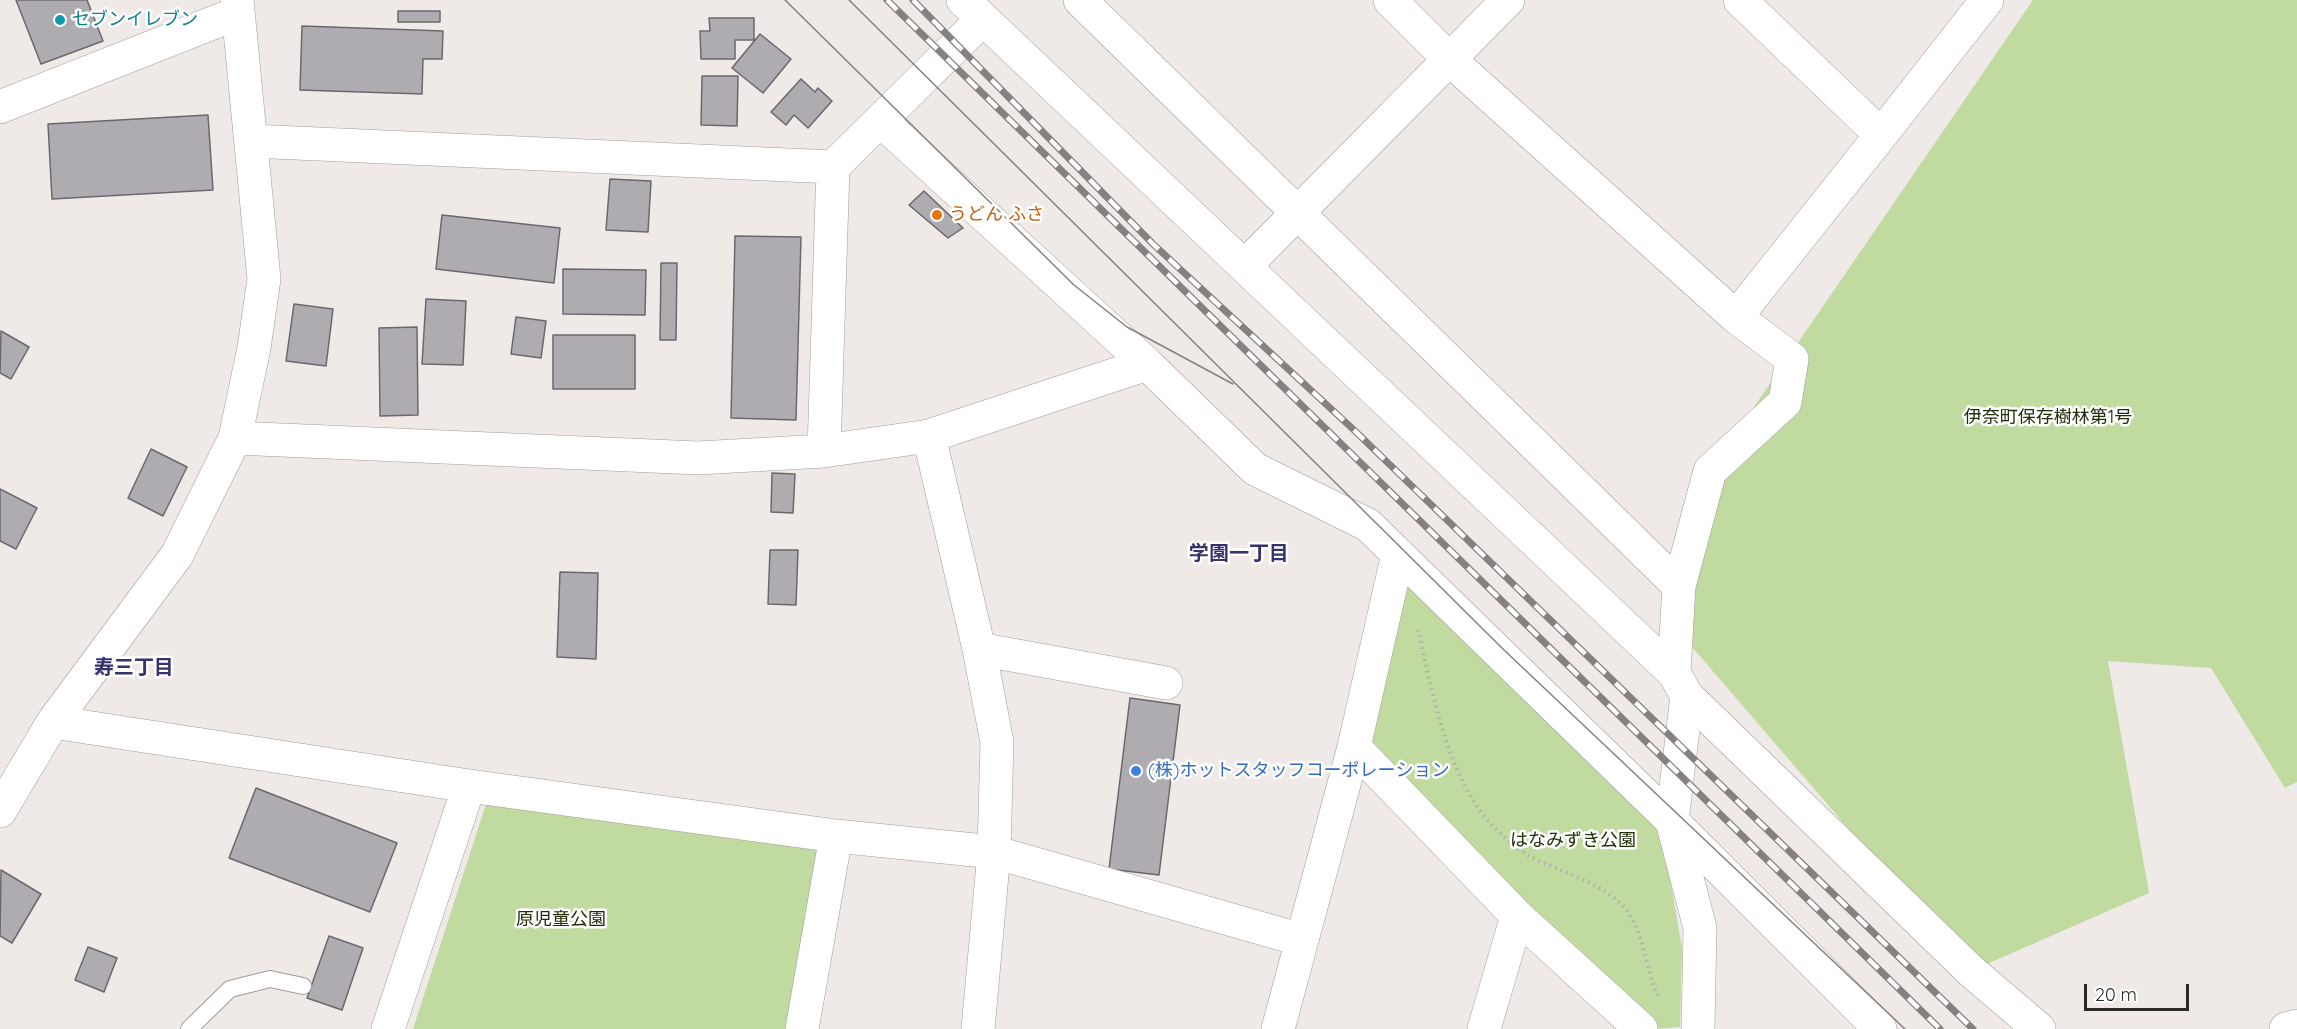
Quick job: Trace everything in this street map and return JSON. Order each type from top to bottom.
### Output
[{"type":"street","points":[[1080,0],[1679,586]]},
{"type":"street","points":[[1390,0],[1449,59],[1736,317],[1792,359],[1785,402],[1710,471],[1679,586],[1680,684],[1672,821],[1700,928],[1698,1029]]},
{"type":"street","points":[[1245,266],[1508,0]]},
{"type":"street","points":[[1740,0],[1881,135]]},
{"type":"street","points":[[1736,317],[1987,0]]},
{"type":"street","points":[[0,107],[237,6],[264,279],[254,348],[236,438],[177,555],[53,722],[0,812]]},
{"type":"street","points":[[824,451],[833,167],[881,121],[973,10],[1245,266],[1680,684],[1971,971],[2039,1029]]},
{"type":"street","points":[[881,121],[1147,363],[1255,470],[1368,525],[1672,821],[1880,1029]]},
{"type":"street","points":[[251,141],[833,167]]},
{"type":"street","points":[[236,438],[698,458],[824,451],[929,435],[1147,363]]},
{"type":"street","points":[[929,435],[979,649],[997,742],[994,852],[978,1029]]},
{"type":"street","points":[[1278,1029],[1354,747],[1398,554]]},
{"type":"street","points":[[979,649],[1166,682]]},
{"type":"street","points":[[53,722],[470,786],[836,836],[994,852],[1302,940]]},
{"type":"street","points":[[1354,747],[1517,916],[1641,1029]]},
{"type":"street","points":[[388,1029],[470,786]]},
{"type":"street","points":[[802,1029],[836,836]]},
{"type":"street","points":[[1484,1029],[1517,916]]},
{"type":"street","points":[[2286,1029],[2297,1026]]},
{"type":"lane","points":[[189,1029],[230,989],[270,979],[303,986]]},
{"type":"path","points":[[1416,622],[1447,748],[1470,794],[1495,829],[1527,855],[1604,891],[1627,910],[1637,930],[1649,976],[1659,997]]},
{"type":"green space","name":"伊奈町保存樹林第1号","points":[[2033,0],[2297,0],[2297,782],[2285,788],[2211,668],[2108,661],[2149,893],[1971,971],[1680,633],[1710,471]]},
{"type":"green space","name":"はなみずき公園","points":[[1413,582],[1659,814],[1682,948],[1680,1027],[1654,1029],[1370,752],[1366,726],[1399,594]]},
{"type":"green space","name":"原児童公園","points":[[487,801],[822,851],[788,1029],[413,1029]]},
{"type":"building","name":"セブンイレブン","points":[[16,0],[87,0],[103,41],[41,64]]},
{"type":"building","points":[[398,11],[440,11],[440,22],[398,22]]},
{"type":"building","points":[[709,18],[754,18],[754,40],[735,40],[735,59],[701,59],[700,31],[710,31]]},
{"type":"building","points":[[302,26],[443,31],[442,59],[423,59],[422,94],[300,90]]},
{"type":"building","points":[[760,34],[791,59],[763,93],[732,68]]},
{"type":"building","points":[[702,76],[738,76],[737,126],[701,125]]},
{"type":"building","points":[[801,79],[815,92],[818,88],[832,101],[808,128],[794,115],[786,125],[771,112]]},
{"type":"building","points":[[208,115],[213,190],[52,199],[48,124]]},
{"type":"building","points":[[610,179],[651,181],[648,232],[606,230]]},
{"type":"building","points":[[924,191],[963,228],[948,238],[909,205]]},
{"type":"building","points":[[442,215],[560,228],[554,283],[436,269]]},
{"type":"building","points":[[735,236],[801,237],[796,420],[731,418]]},
{"type":"building","points":[[661,263],[677,263],[676,340],[660,340]]},
{"type":"building","points":[[563,269],[646,270],[645,315],[563,314]]},
{"type":"building","points":[[426,299],[466,301],[463,365],[422,364]]},
{"type":"building","points":[[294,304],[333,309],[326,366],[286,361]]},
{"type":"building","points":[[516,317],[546,321],[541,358],[511,354]]},
{"type":"building","points":[[417,327],[418,415],[380,416],[379,328]]},
{"type":"building","points":[[1,331],[29,347],[11,379],[0,373]]},
{"type":"building","points":[[553,335],[635,335],[635,389],[553,389]]},
{"type":"building","points":[[151,449],[187,467],[163,516],[128,498]]},
{"type":"building","points":[[772,473],[795,474],[793,513],[771,512]]},
{"type":"building","points":[[0,489],[37,508],[16,549],[0,541]]},
{"type":"building","points":[[770,550],[798,550],[796,605],[768,604]]},
{"type":"building","points":[[560,572],[598,573],[596,659],[557,657]]},
{"type":"building","points":[[1130,698],[1180,705],[1159,875],[1109,869]]},
{"type":"building","points":[[256,788],[397,843],[370,912],[229,858]]},
{"type":"building","points":[[1,870],[41,894],[12,943],[0,936]]},
{"type":"building","points":[[329,936],[363,948],[342,1010],[307,998]]},
{"type":"building","points":[[88,947],[117,958],[104,992],[75,980]]},
{"type":"tram line","points":[[785,0],[1074,285],[1127,327],[1233,384]]},
{"type":"tram line","points":[[849,0],[1504,650],[1905,1029]]},
{"type":"railway","points":[[887,0],[1940,1029]]},
{"type":"railway","points":[[913,0],[1153,244],[1355,431],[1973,1029]]},
{"type":"place","name":"セブンイレブン","points":[[60,20]]},
{"type":"place","name":"うどん ふさ","points":[[937,215]]},
{"type":"place","name":"(株)ホットスタッフコーポレーション","points":[[1136,771]]},
{"type":"district","name":"学園一丁目","points":[[1239,554]]},
{"type":"district","name":"寿三丁目","points":[[134,668]]}]
